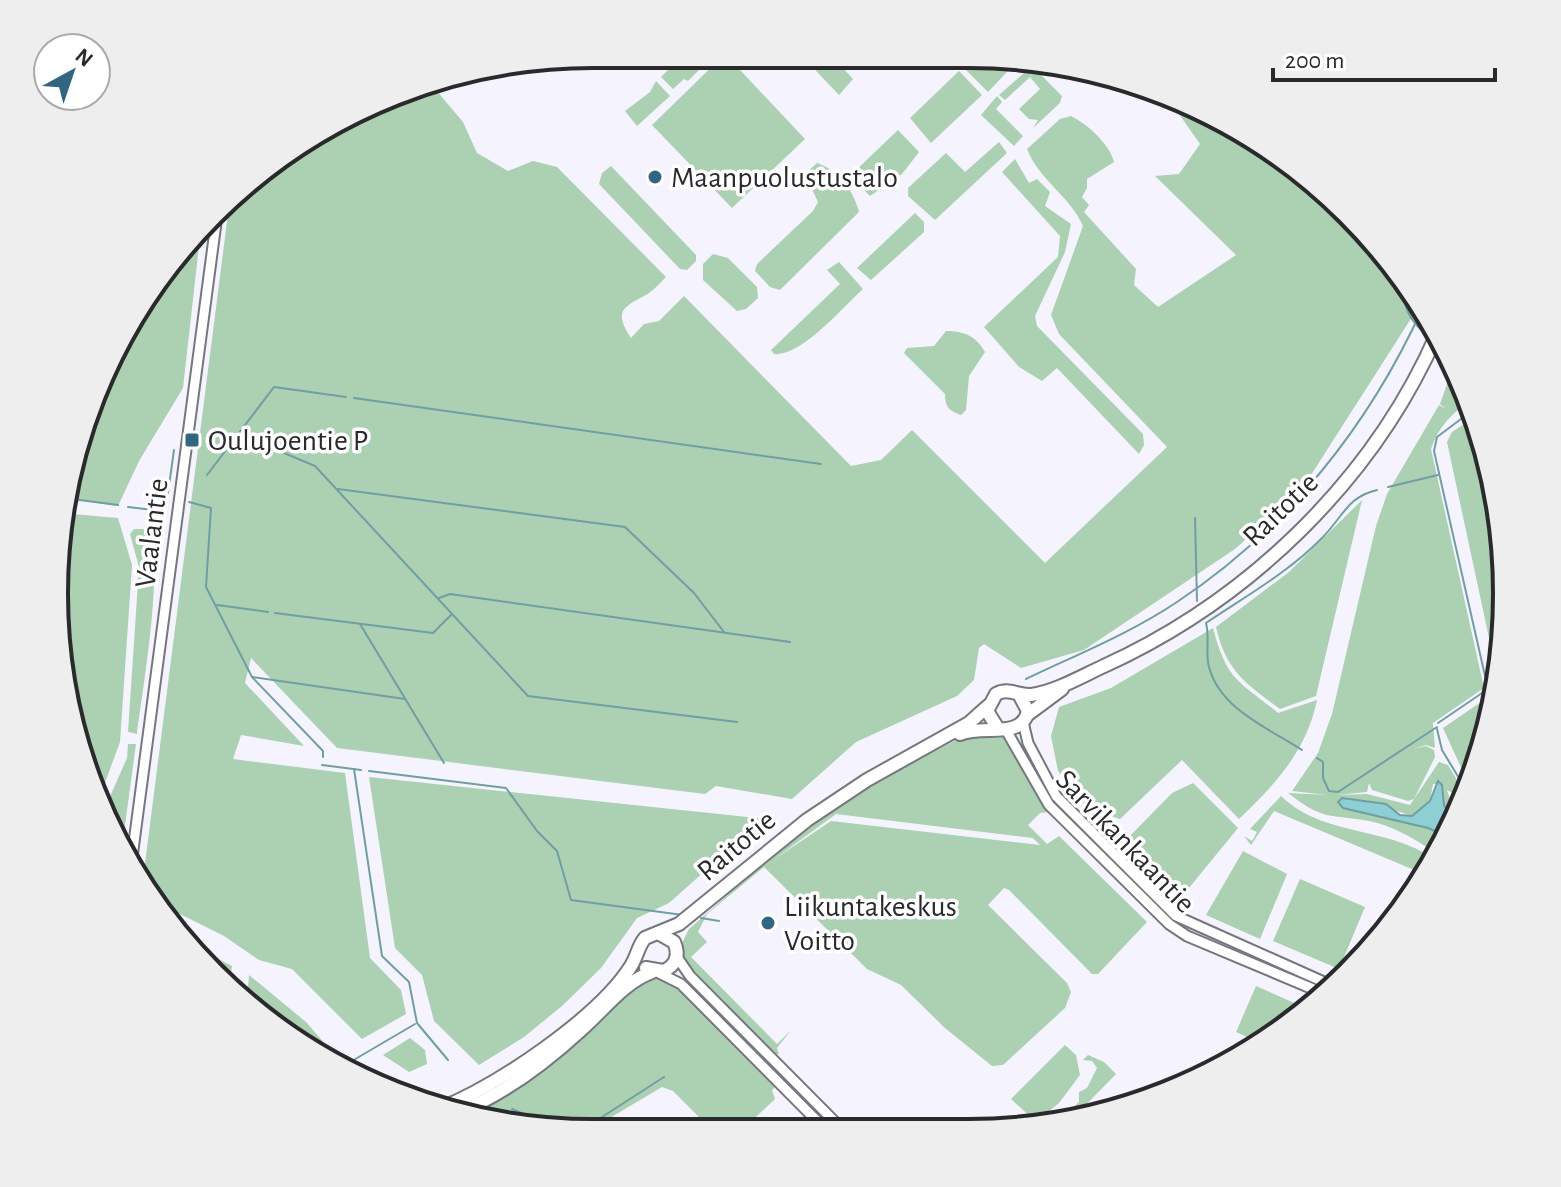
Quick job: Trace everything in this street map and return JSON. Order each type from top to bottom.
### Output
[{"type":"main road","name":"Raitotie","points":[[1025,719],[1061,690],[1192,619],[1300,533],[1377,440],[1402,403],[1431,346]]},
{"type":"main road","name":"Raitotie","points":[[1019,694],[1030,695],[1104,667]]},
{"type":"main road","points":[[1000,692],[1019,694],[1026,701],[1025,719],[1002,729],[990,721],[988,706],[1000,692]]},
{"type":"main road","name":"Raitotie","points":[[928,748],[988,706]]},
{"type":"main road","name":"Raitotie","points":[[658,933],[701,908],[807,820],[867,780],[972,729],[1002,729]]},
{"type":"main road","name":"Raitotie","points":[[677,954],[685,929],[701,908]]},
{"type":"main road","points":[[456,1101],[490,1085],[555,1040],[615,985],[645,938],[658,933],[671,939],[677,954],[672,966],[624,990],[561,1048],[527,1074],[472,1105]]},
{"type":"main road","points":[[638,950],[643,966],[655,972]]},
{"type":"street","name":"Vaalantie","points":[[133,847],[215,229]]},
{"type":"street","name":"Sarvikankaantie","points":[[1025,719],[1038,765],[1056,796],[1176,916],[1322,981]]},
{"type":"street","name":"Sarvikankaantie","points":[[1002,729],[1049,805],[1169,924],[1187,936],[1314,989]]},
{"type":"street","points":[[677,954],[690,976],[832,1119]]},
{"type":"street","points":[[655,972],[681,984],[815,1119]]},
{"type":"green space","points":[[670,68],[701,68],[688,81],[684,79],[673,89],[661,77]]},
{"type":"green space","points":[[711,68],[738,68],[805,139],[732,208],[652,125]]},
{"type":"green space","points":[[813,68],[843,68],[853,79],[839,95]]},
{"type":"green space","points":[[964,68],[1009,70],[988,92]]},
{"type":"green space","points":[[959,71],[982,95],[931,143],[910,118]]},
{"type":"green space","points":[[1026,71],[1038,72],[1062,96],[1060,103],[1033,128],[1038,120],[1029,119],[1019,109],[1040,89],[1030,77],[1005,100],[999,95]]},
{"type":"green space","points":[[656,81],[670,96],[637,126],[625,111],[650,92]]},
{"type":"green space","points":[[438,92],[463,122],[477,153],[508,171],[533,161],[557,167],[666,277],[623,311],[623,322],[631,338],[644,324],[659,321],[684,296],[851,466],[881,460],[912,430],[1045,563],[1167,447],[1059,334],[1051,315],[1083,226],[1039,170],[1027,149],[1060,119],[1071,116],[1084,124],[1112,155],[1114,162],[1087,179],[1087,188],[1082,197],[1089,205],[1084,212],[1136,269],[1134,285],[1158,307],[1236,255],[1155,176],[1179,174],[1200,144],[1179,114],[1230,138],[1314,198],[1363,247],[1413,316],[1302,489],[1235,549],[1084,650],[1021,668],[984,644],[979,648],[974,680],[957,696],[856,742],[792,799],[716,786],[705,794],[337,748],[251,658],[245,683],[304,746],[241,735],[233,759],[345,773],[370,958],[401,990],[406,1014],[362,1039],[292,969],[259,960],[224,936],[176,912],[145,866],[228,217],[302,157],[331,138],[392,108]]},
{"type":"green space","points":[[997,96],[1002,102],[996,109],[1023,136],[1014,146],[981,115]]},
{"type":"green space","points":[[898,130],[919,152],[902,174],[870,196],[850,176]]},
{"type":"green space","points":[[999,142],[1007,153],[935,220],[908,196],[908,188],[946,153],[965,172]]},
{"type":"green space","points":[[1015,159],[1029,183],[1037,179],[1050,192],[1045,206],[1071,224],[1065,252],[1035,316],[1037,326],[1143,434],[1144,445],[1139,454],[1057,368],[1042,381],[1019,367],[984,327],[1058,257],[1060,236],[1002,172]]},
{"type":"green space","points":[[817,163],[844,182],[859,212],[780,290],[770,287],[755,271],[757,264],[813,211],[818,202],[805,174]]},
{"type":"green space","points":[[611,166],[696,255],[696,261],[687,270],[680,269],[599,184],[602,173]]},
{"type":"green space","points":[[915,213],[924,222],[924,232],[871,280],[857,268]]},
{"type":"green space","points":[[199,246],[183,388],[139,461],[118,506],[76,500],[86,457],[108,392],[138,331]]},
{"type":"green space","points":[[713,254],[728,258],[757,287],[758,298],[746,309],[737,311],[703,280],[703,264]]},
{"type":"green space","points":[[839,262],[863,289],[809,339],[785,353],[774,354],[771,350],[840,284],[827,270]]},
{"type":"green space","points":[[946,331],[969,336],[985,352],[969,376],[966,410],[961,415],[948,408],[945,394],[904,353],[907,348],[934,346]]},
{"type":"green space","points":[[1448,381],[1459,408],[1446,422],[1431,449],[1484,688],[1433,723],[1435,748],[1426,745],[1413,749],[1426,746],[1434,750],[1435,757],[1414,799],[1408,801],[1372,790],[1369,783],[1367,792],[1337,795],[1367,794],[1410,805],[1439,762],[1448,765],[1458,782],[1453,794],[1447,790],[1450,801],[1446,809],[1442,785],[1433,784],[1430,801],[1412,816],[1373,803],[1342,798],[1436,832],[1427,848],[1387,826],[1319,812],[1288,793],[1327,795],[1292,791],[1318,753],[1332,714],[1376,526],[1387,494],[1439,405],[1446,409],[1440,404]]},
{"type":"green space","points":[[1465,424],[1483,491],[1492,559],[1490,645],[1447,442],[1452,432]]},
{"type":"green space","points":[[1362,500],[1316,696],[1280,709],[1239,675],[1225,655],[1216,627],[1289,572]]},
{"type":"green space","points":[[74,514],[118,518],[132,565],[120,742],[104,785],[86,730],[72,662],[68,594]]},
{"type":"green space","points":[[134,529],[147,529],[154,568],[151,627],[137,734],[128,732],[139,567],[130,534]]},
{"type":"green space","points":[[1213,628],[1229,669],[1244,686],[1278,713],[1317,700],[1306,735],[1288,766],[1239,819],[1182,760],[1120,819],[1087,808],[1058,771],[1051,736],[1059,707],[1111,688]]},
{"type":"green space","points":[[1482,701],[1462,770],[1443,728]]},
{"type":"green space","points":[[1001,733],[1009,741],[1049,808],[1049,812],[1040,813],[1028,825],[1047,844],[1059,836],[1147,922],[1098,974],[1092,974],[1004,888],[988,905],[1067,983],[1071,992],[1065,1008],[1003,1065],[992,1066],[945,1028],[901,985],[867,969],[764,867],[707,914],[698,932],[707,942],[691,957],[777,1044],[791,1030],[777,1048],[779,1054],[773,1054],[709,995],[688,969],[681,951],[689,929],[810,823],[873,783],[962,737]],"holes":[[[836,814],[1033,838],[1040,845],[831,821],[773,860]]]},
{"type":"green space","points":[[128,744],[136,744],[124,830],[109,798],[127,758]]},
{"type":"green space","points":[[369,777],[775,820],[731,848],[669,903],[637,918],[601,968],[562,1006],[524,1037],[479,1065],[434,1021],[422,975],[395,948]]},
{"type":"green space","points":[[1193,783],[1238,828],[1184,894],[1126,840],[1172,793]]},
{"type":"green space","points":[[1281,796],[1316,818],[1397,841],[1424,853],[1414,870],[1274,811],[1251,845],[1244,836],[1252,841],[1257,832],[1250,829]]},
{"type":"green space","points":[[1243,851],[1287,874],[1260,939],[1206,915]]},
{"type":"green space","points":[[1300,879],[1365,907],[1342,962],[1336,968],[1273,941]]},
{"type":"green space","points":[[214,957],[232,966],[231,974]]},
{"type":"green space","points":[[653,974],[681,987],[777,1085],[772,1090],[775,1099],[754,1119],[701,1119],[673,1091],[662,1087],[608,1119],[525,1115],[474,1105]]},
{"type":"green space","points":[[249,975],[306,1022],[328,1047],[274,1010],[248,990]]},
{"type":"green space","points":[[1256,986],[1295,1003],[1248,1037],[1236,1032]]},
{"type":"green space","points":[[410,1038],[425,1050],[427,1064],[409,1072],[383,1055]]},
{"type":"green space","points":[[1065,1045],[1076,1055],[1080,1075],[1059,1103],[1047,1113],[1029,1116],[1011,1099]]},
{"type":"green space","points":[[1088,1055],[1104,1062],[1116,1074],[1085,1105],[1073,1108],[1079,1102],[1079,1092],[1087,1088],[1097,1068],[1092,1061],[1083,1060]]},
{"type":"water","points":[[1438,781],[1442,785],[1446,809],[1436,832],[1343,808],[1338,802],[1342,798],[1386,804],[1400,815],[1412,816],[1430,801]]},
{"type":"waterway","points":[[1405,304],[1413,321],[1423,331]]},
{"type":"waterway","points":[[1026,679],[1141,624],[1217,573],[1254,542],[1321,472],[1350,433],[1377,393],[1416,321]]},
{"type":"waterway","points":[[207,475],[274,387],[346,397]]},
{"type":"waterway","points":[[354,398],[821,464]]},
{"type":"waterway","points":[[1462,418],[1437,437],[1434,451],[1486,680]]},
{"type":"waterway","points":[[239,434],[315,466],[528,696],[737,722]]},
{"type":"waterway","points":[[128,507],[162,511],[166,507],[174,450]]},
{"type":"waterway","points":[[1388,487],[1438,475]]},
{"type":"waterway","points":[[338,489],[625,527],[694,593],[724,632]]},
{"type":"waterway","points":[[1302,750],[1247,716],[1223,695],[1209,667],[1206,623],[1296,562],[1352,503],[1377,490]]},
{"type":"waterway","points":[[76,500],[118,505]]},
{"type":"waterway","points":[[189,502],[211,508],[206,587],[252,677],[323,751],[323,757]]},
{"type":"waterway","points":[[1195,518],[1197,601]]},
{"type":"waterway","points":[[439,598],[450,594],[790,642]]},
{"type":"waterway","points":[[217,605],[268,612]]},
{"type":"waterway","points":[[275,613],[433,633],[451,615]]},
{"type":"waterway","points":[[360,624],[444,763]]},
{"type":"waterway","points":[[253,677],[405,699]]},
{"type":"waterway","points":[[1438,723],[1484,692]]},
{"type":"waterway","points":[[1317,758],[1323,762],[1323,778],[1329,791],[1338,792],[1437,727]]},
{"type":"waterway","points":[[1437,729],[1442,750],[1459,778]]},
{"type":"waterway","points":[[322,765],[361,770]]},
{"type":"waterway","points":[[354,769],[382,956],[409,982],[417,1023],[448,1060]]},
{"type":"waterway","points":[[369,771],[506,788],[537,831],[557,851],[571,900],[683,915]]},
{"type":"waterway","points":[[701,918],[719,921]]},
{"type":"waterway","points":[[353,1061],[415,1024]]},
{"type":"waterway","points":[[599,1119],[664,1077]]},
{"type":"waterway","points":[[512,1109],[526,1115]]},
{"type":"place","name":"Maanpuolustustalo","points":[[655,177]]},
{"type":"place","name":"Oulujoentie P","points":[[192,440]]},
{"type":"place","name":"Liikuntakeskus Voitto","points":[[768,923]]}]
